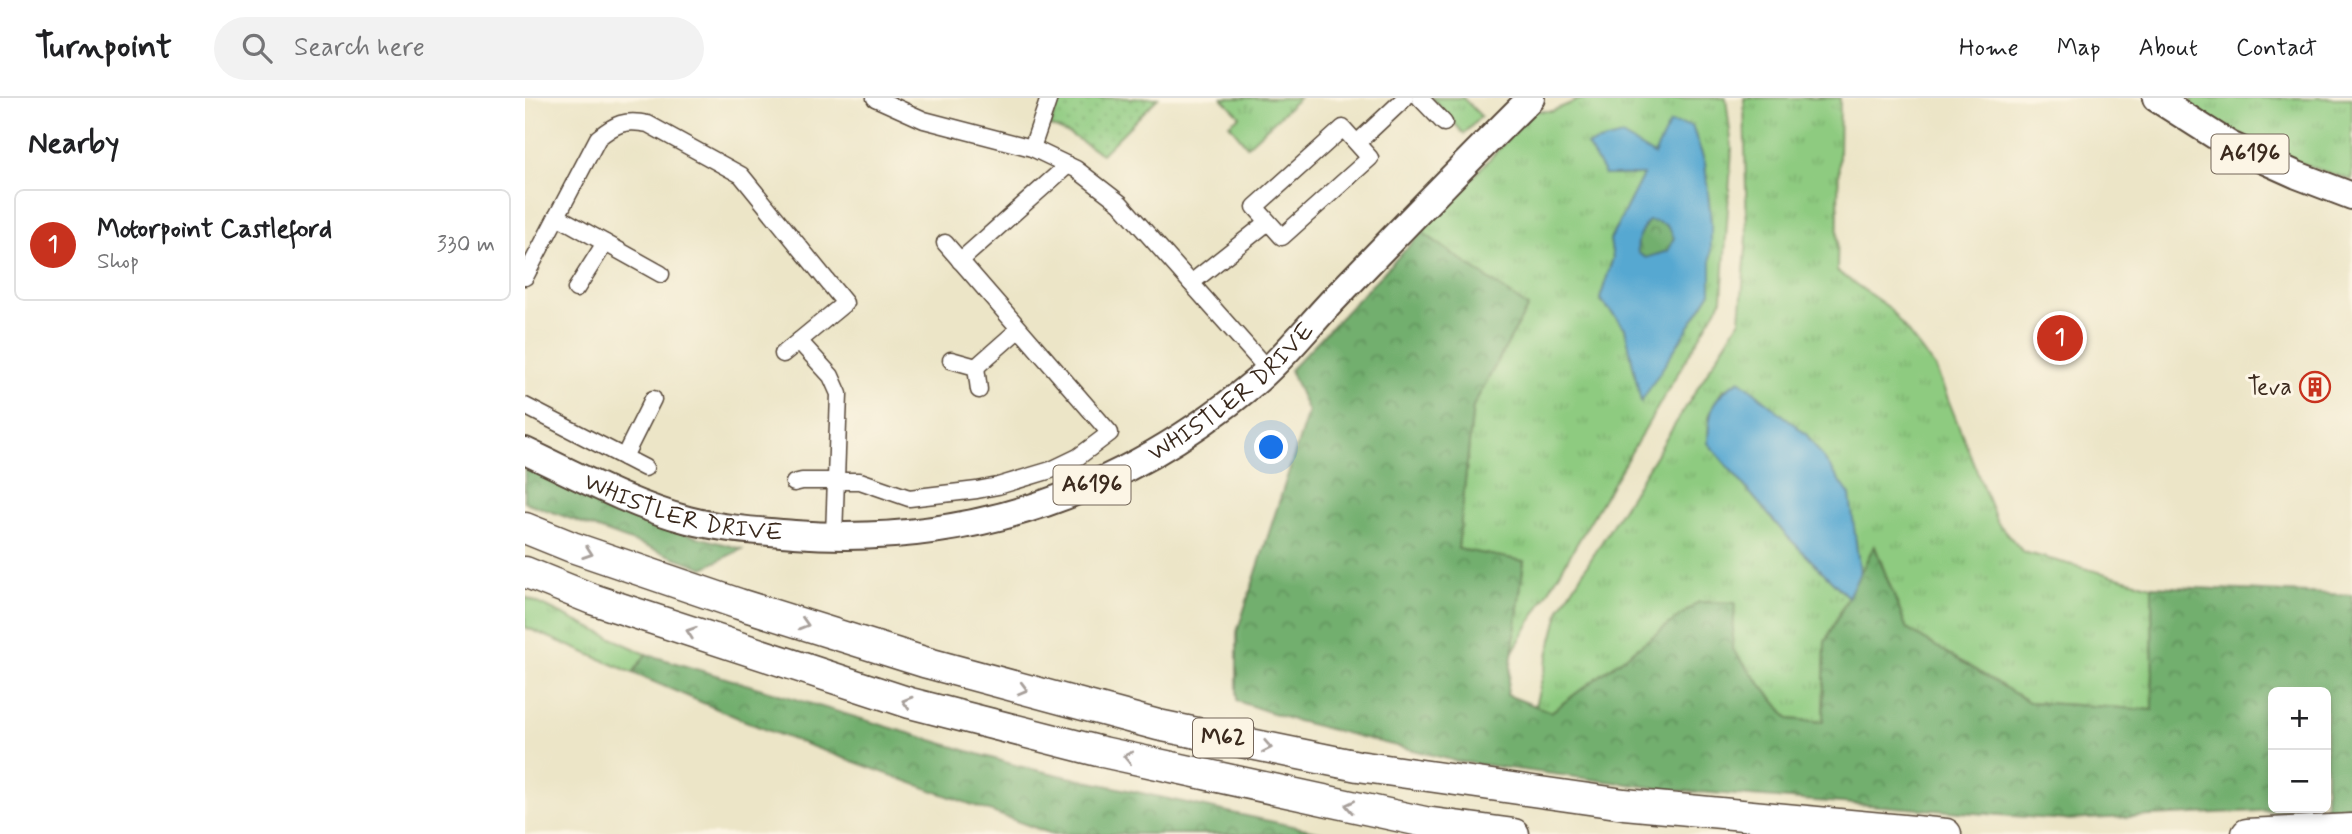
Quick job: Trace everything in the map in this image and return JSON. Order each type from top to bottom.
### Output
[{"type":"highway","name":"M62","points":[[525,528],[597,556],[885,650],[1158,725],[1359,766],[1624,804],[1945,834]]},
{"type":"highway","name":"M62","points":[[525,572],[592,598],[910,703],[1098,751],[1425,822],[1514,834]]},
{"type":"highway","points":[[2247,834],[2352,829]]},
{"type":"main road","name":"WHISTLER DRIVE","points":[[525,450],[624,498],[687,520],[737,530],[834,536],[893,536],[988,521],[1074,493],[1143,461],[1189,432],[1268,370],[1528,99]]},
{"type":"main road","name":"A6196","points":[[2164,100],[2230,145],[2352,196]]},
{"type":"street","points":[[875,98],[924,120],[1032,148],[1076,169],[1119,203],[1268,370]]},
{"type":"street","points":[[1032,148],[1049,98]]},
{"type":"street","points":[[1357,143],[1405,98]]},
{"type":"street","points":[[1420,98],[1444,123]]},
{"type":"street","points":[[525,277],[598,138],[614,124],[632,121],[648,124],[740,176],[845,303],[783,354]]},
{"type":"street","points":[[1343,128],[1357,143],[1370,158],[1282,237],[1255,207],[1343,128]]},
{"type":"street","points":[[960,261],[1068,165]]},
{"type":"street","points":[[557,216],[661,274]]},
{"type":"street","points":[[1191,283],[1268,222]]},
{"type":"street","points":[[576,289],[605,243]]},
{"type":"street","points":[[794,483],[836,481],[872,484],[909,498],[997,486],[1051,470],[1078,457],[1110,433],[945,243]]},
{"type":"street","points":[[976,367],[1019,328]]},
{"type":"street","points":[[799,341],[831,376],[839,394],[834,536]]},
{"type":"street","points":[[951,360],[976,367]]},
{"type":"street","points":[[976,367],[979,390]]},
{"type":"street","points":[[624,457],[653,399]]},
{"type":"street","points":[[525,407],[645,468]]},
{"type":"green space","points":[[1060,98],[1158,98],[1102,154],[1050,126]]},
{"type":"green space","points":[[1222,98],[1299,98],[1247,146],[1229,124],[1240,116]]},
{"type":"green space","points":[[1432,98],[1463,98],[1481,116],[1464,134]]},
{"type":"green space","points":[[1583,98],[1726,98],[1732,148],[1722,299],[1512,653],[1524,561],[1458,549],[1473,406],[1527,307],[1422,232],[1534,111],[1552,111]],"holes":[[[1692,126],[1705,163],[1711,223],[1711,292],[1641,401],[1625,328],[1600,299],[1613,258],[1610,239],[1654,155]]]},
{"type":"green space","points":[[1744,98],[1840,98],[1837,271],[1888,307],[1936,369],[1997,522],[2023,552],[2152,586],[2153,710],[2029,702],[1907,629],[1875,546],[1860,573],[1849,495],[1806,434],[1723,389],[1709,414],[1708,443],[1785,534],[1848,597],[1825,642],[1823,722],[1789,719],[1731,649],[1734,603],[1699,602],[1551,712],[1535,706],[1560,609],[1740,320],[1747,237]]},
{"type":"green space","points":[[2192,98],[2352,98],[2352,180],[2290,159],[2250,140],[2193,107]]},
{"type":"green space","points":[[1649,220],[1665,224],[1674,238],[1668,251],[1646,258],[1638,253],[1638,240]]},
{"type":"green space","points":[[1422,232],[1528,307],[1473,406],[1458,549],[1524,561],[1507,695],[1551,712],[1699,602],[1735,603],[1732,649],[1789,719],[1823,722],[1825,642],[1874,546],[1907,629],[2029,702],[2153,710],[2152,586],[2352,595],[2352,806],[2331,808],[2331,687],[2268,687],[2268,810],[2065,820],[1672,790],[1456,761],[1293,720],[1237,701],[1237,632],[1308,412],[1290,370]]},
{"type":"green space","points":[[525,468],[661,527],[742,549],[704,568],[525,502]]},
{"type":"green space","points":[[525,597],[646,654],[633,673],[525,627]]},
{"type":"green space","points":[[646,654],[1018,766],[1329,834],[1052,834],[764,729],[633,673]]},
{"type":"water","points":[[1670,123],[1692,126],[1705,163],[1711,222],[1711,292],[1641,402],[1625,328],[1600,299],[1613,258],[1610,240],[1643,175],[1605,175],[1587,145],[1622,136],[1654,155]],"holes":[[[1648,221],[1668,227],[1674,238],[1668,251],[1646,258],[1638,253],[1638,240]]]},
{"type":"water","points":[[1740,380],[1806,434],[1850,495],[1860,573],[1848,597],[1785,534],[1708,443],[1709,422],[1717,399]]},
{"type":"place","name":"Motorpoint Castleford","points":[[2060,338]]},
{"type":"place","name":"Teva","points":[[2315,387]]}]
